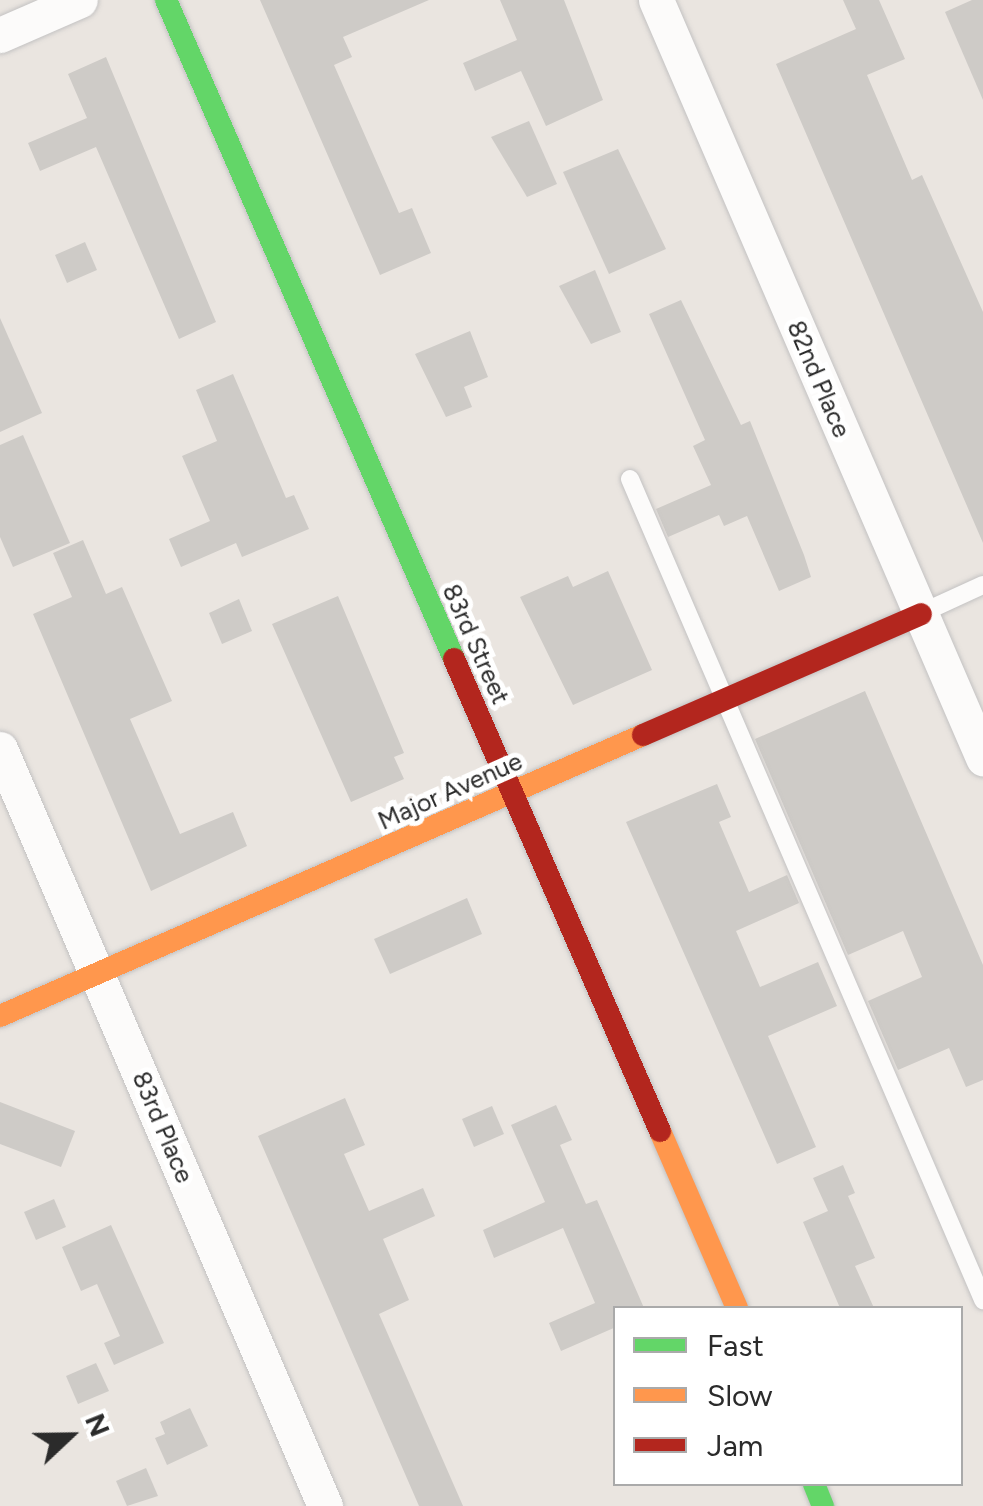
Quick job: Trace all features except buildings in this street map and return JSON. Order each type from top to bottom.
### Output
[{"type":"street","points":[[0,35],[80,0]]},
{"type":"street","name":"83rd Street","points":[[166,0],[736,1306]]},
{"type":"street","name":"82nd Place","points":[[656,0],[983,758]]},
{"type":"street","name":"Major Avenue","points":[[0,1016],[921,614]]},
{"type":"street","name":"83rd Place","points":[[0,749],[325,1506]]},
{"type":"lane","points":[[630,479],[983,1300]]},
{"type":"lane","points":[[921,614],[983,585]]},
{"type":"traffic: fast","points":[[166,0],[454,659]]},
{"type":"traffic: fast","points":[[815,1486],[823,1506]]},
{"type":"traffic: slow","points":[[0,1016],[643,735]]},
{"type":"traffic: slow","points":[[660,1131],[736,1306]]},
{"type":"traffic: jam","points":[[643,735],[921,614]]},
{"type":"traffic: jam","points":[[454,659],[660,1131]]}]
